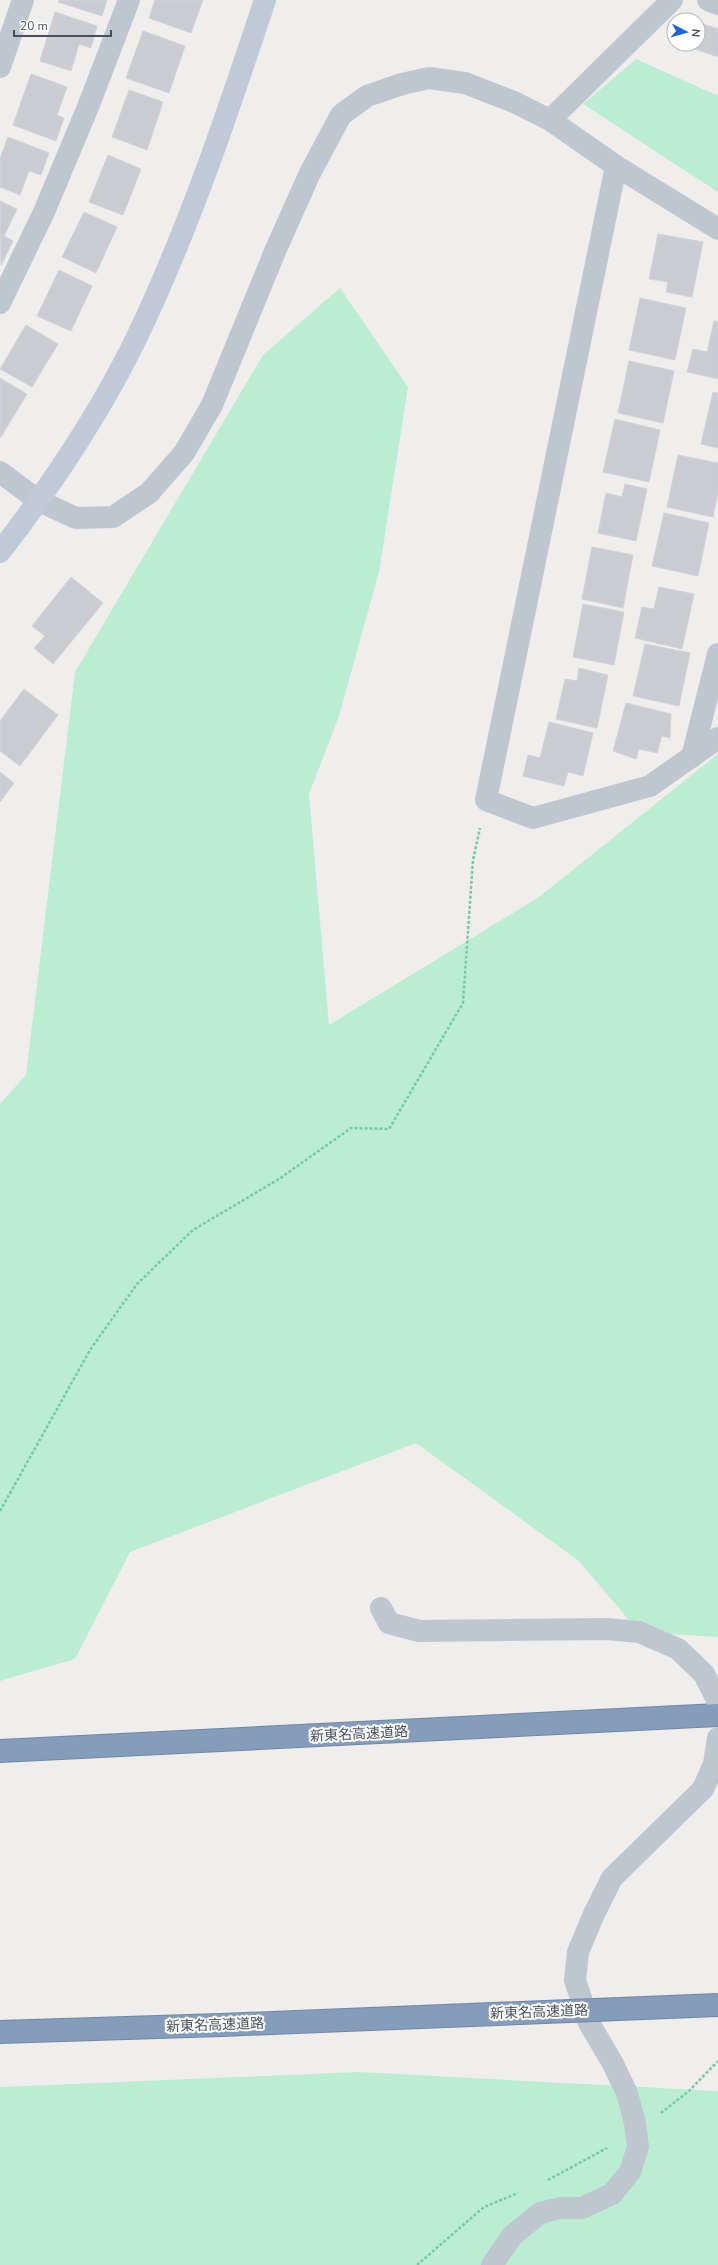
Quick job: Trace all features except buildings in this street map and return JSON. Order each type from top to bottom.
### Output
[{"type":"highway","name":"新東名高速道路","points":[[0,1751],[581,1723],[718,1714]]},
{"type":"highway","name":"新東名高速道路","points":[[0,2032],[718,2005]]},
{"type":"street","points":[[0,67],[23,0]]},
{"type":"street","points":[[0,303],[44,212],[88,108],[129,0]]},
{"type":"street","points":[[0,552],[39,501],[94,417],[135,341],[214,152],[265,0]]},
{"type":"street","points":[[550,120],[672,0]]},
{"type":"street","points":[[708,0],[718,4]]},
{"type":"street","points":[[0,472],[39,501],[76,518],[113,517],[149,493],[184,453],[212,405],[276,249],[310,173],[341,115],[368,96],[402,84],[429,78],[465,83],[514,102],[550,120],[616,166],[718,229]]},
{"type":"street","points":[[616,166],[486,800],[533,818],[650,786],[718,738]]},
{"type":"street","points":[[692,757],[718,654]]},
{"type":"street","points":[[381,1608],[389,1623],[419,1631],[607,1629],[639,1632],[678,1649],[704,1674],[717,1700],[718,1714]]},
{"type":"street","points":[[492,2265],[512,2236],[540,2213],[560,2208],[582,2208],[612,2194],[630,2172],[638,2147],[627,2093],[612,2062],[589,2023],[575,1980],[578,1952],[594,1914],[612,1878],[704,1789],[714,1764],[718,1738]]},
{"type":"path","points":[[0,1511],[90,1350],[137,1284],[193,1230],[279,1179],[351,1128],[389,1129],[463,1003],[473,860],[486,800]]},
{"type":"path","points":[[543,2183],[636,2133],[689,2091],[718,2061]]},
{"type":"path","points":[[417,2265],[484,2207],[521,2192]]},
{"type":"green space","points":[[636,59],[718,96],[718,192],[583,104]]},
{"type":"green space","points":[[340,288],[408,387],[379,572],[339,716],[309,794],[329,1025],[539,897],[718,754],[718,1637],[639,1632],[579,1561],[416,1443],[130,1552],[75,1659],[0,1681],[0,1104],[26,1075],[75,672],[263,355]]},
{"type":"green space","points":[[359,2072],[718,2091],[718,2265],[0,2265],[0,2087]]}]
